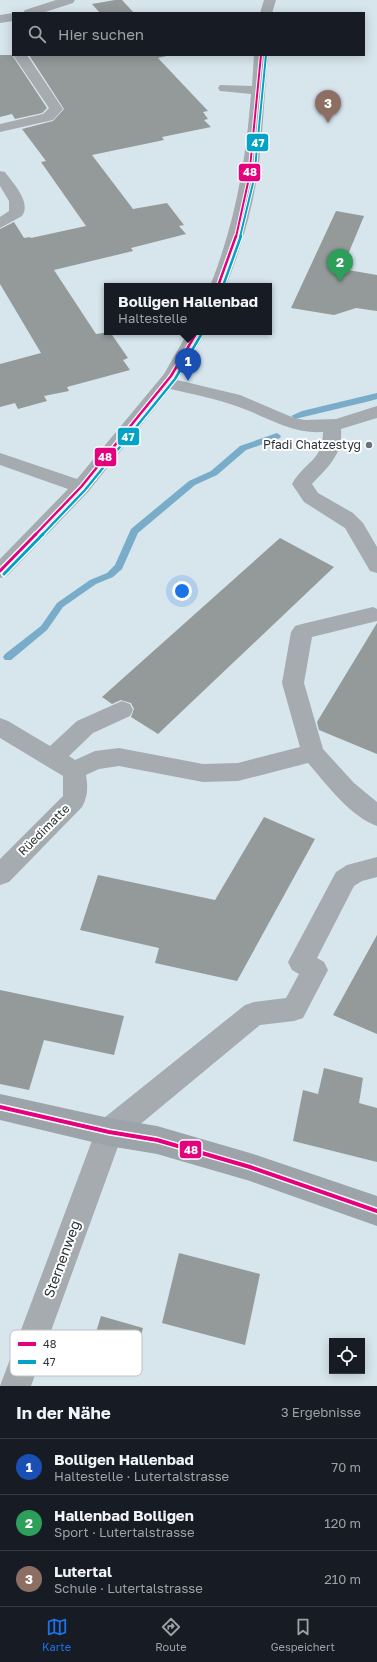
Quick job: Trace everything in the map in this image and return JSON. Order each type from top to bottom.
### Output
[{"type":"main road","points":[[0,1107],[109,1132],[157,1140],[250,1167],[377,1211]]},
{"type":"street","points":[[32,12],[69,0]]},
{"type":"street","points":[[266,12],[270,0]]},
{"type":"street","points":[[0,19],[12,17]]},
{"type":"street","points":[[0,128],[48,117],[56,109],[21,56]]},
{"type":"street","points":[[219,283],[229,259],[246,195],[261,56]]},
{"type":"street","points":[[225,88],[258,90]]},
{"type":"street","points":[[0,175],[17,201],[17,213],[0,222]]},
{"type":"street","points":[[0,571],[81,487],[166,383],[195,335]]},
{"type":"street","points":[[166,383],[218,394],[243,402],[293,423],[314,427],[332,427],[377,412]]},
{"type":"street","points":[[332,427],[332,444],[326,458],[317,470],[304,479],[302,484],[311,497],[337,512],[351,523],[361,536],[377,566]]},
{"type":"street","points":[[0,459],[33,469],[81,487]]},
{"type":"street","points":[[373,615],[302,632],[293,682],[313,753],[346,790],[377,816]]},
{"type":"street","points":[[52,758],[85,727],[122,710]]},
{"type":"street","points":[[0,727],[74,771],[95,760],[119,757],[203,773],[238,772],[313,753]]},
{"type":"street","name":"Rüedimatte","points":[[0,874],[74,800],[76,788],[74,771]]},
{"type":"street","points":[[109,1132],[254,1014],[294,1009],[315,970],[301,962],[345,879],[356,872],[377,867]]},
{"type":"street","name":"Sternenweg","points":[[36,1330],[109,1132]]},
{"type":"street","name":"Sternenweg","points":[[15,1386],[19,1376]]},
{"type":"building","points":[[122,0],[133,12],[99,12],[92,4]]},
{"type":"building","points":[[0,55],[12,55],[47,108],[42,113],[15,119],[12,114],[0,117]]},
{"type":"building","points":[[30,56],[167,56],[158,58],[208,111],[203,112],[208,119],[204,120],[211,127],[162,137],[164,140],[92,155],[133,209],[167,203],[184,225],[179,226],[186,234],[131,248],[133,251],[54,270],[96,334],[104,333],[104,335],[112,335],[128,358],[123,360],[130,370],[67,387],[69,391],[44,396],[47,401],[18,409],[15,403],[0,407],[0,364],[41,353],[0,284],[0,229],[14,222],[24,238],[31,238],[86,226],[41,162],[46,161],[22,129],[53,121],[64,109]]},
{"type":"building","points":[[336,211],[364,216],[342,269],[377,275],[377,311],[356,308],[334,315],[291,308]]},
{"type":"building","points":[[280,538],[334,567],[158,734],[131,717],[134,709],[131,703],[121,700],[112,704],[102,697]]},
{"type":"building","points":[[377,623],[377,754],[319,730],[317,722]]},
{"type":"building","points":[[264,817],[315,839],[237,981],[155,963],[159,948],[80,930],[98,875],[215,900]]},
{"type":"building","points":[[377,935],[377,1034],[333,1015]]},
{"type":"building","points":[[0,990],[124,1016],[114,1055],[44,1040],[29,1090],[0,1084]]},
{"type":"building","points":[[324,1068],[363,1078],[359,1103],[377,1108],[377,1162],[293,1141],[303,1090],[318,1094]]},
{"type":"building","points":[[179,1253],[260,1274],[245,1345],[162,1323]]},
{"type":"building","points":[[101,1316],[143,1328],[142,1332],[142,1330],[97,1330]]},
{"type":"waterway","points":[[295,416],[377,396]]},
{"type":"waterway","points":[[8,657],[44,628],[60,605],[93,582],[110,575],[119,567],[134,531],[192,483],[214,473],[243,448],[277,436]]},
{"type":"transit line","name":"48","points":[[219,283],[238,230],[249,178],[261,56]]},
{"type":"transit line","name":"47","points":[[224,283],[242,232],[254,179],[266,56]]},
{"type":"transit line","name":"48","points":[[0,571],[81,487],[171,376],[195,335]]},
{"type":"transit line","name":"47","points":[[4,574],[85,490],[175,379],[201,335]]},
{"type":"transit line","name":"48","points":[[0,1107],[109,1132],[157,1140],[250,1167],[377,1211]]},
{"type":"place","name":"Lutertal","points":[[328,123]]},
{"type":"place","name":"Hallenbad Bolligen","points":[[340,282]]},
{"type":"place","name":"Bolligen Hallenbad","points":[[188,381]]},
{"type":"place","name":"Pfadi Chatzestyg","points":[[369,445]]}]
